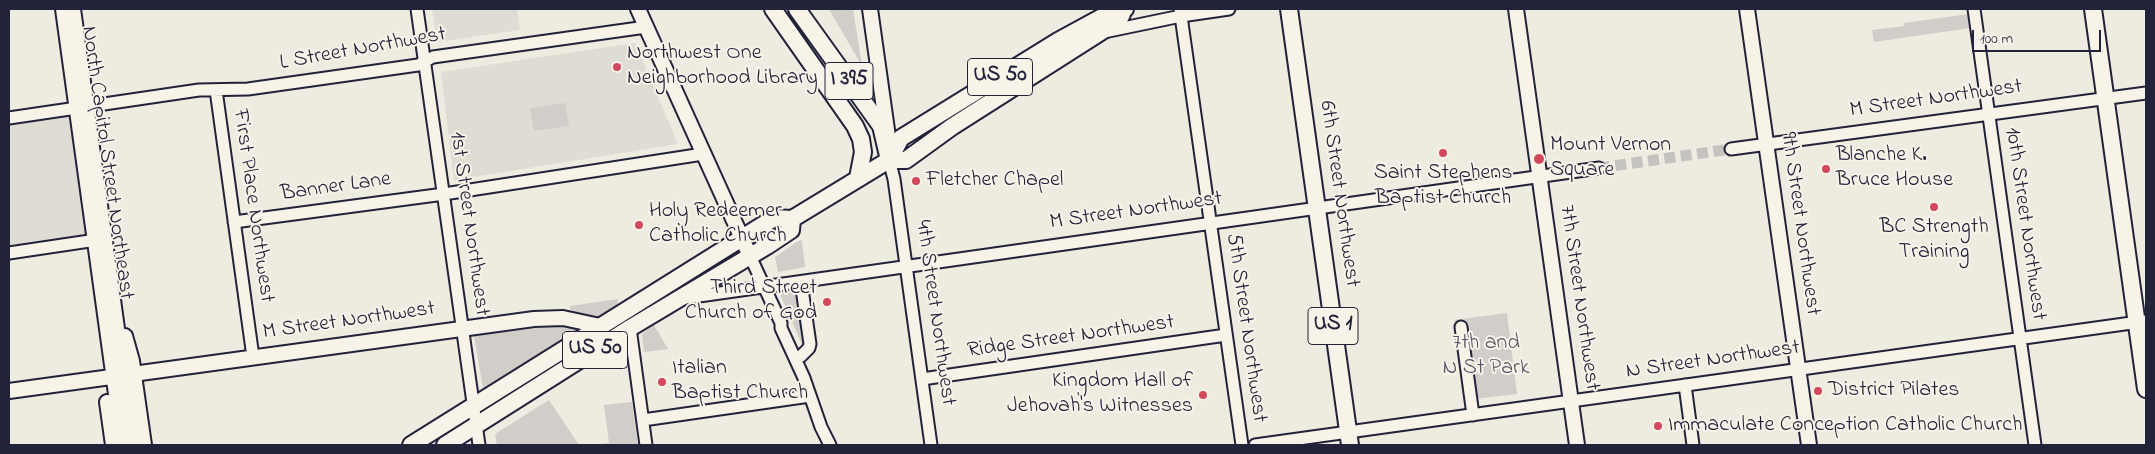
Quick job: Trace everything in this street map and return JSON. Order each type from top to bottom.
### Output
[{"type":"highway","name":"I 395","points":[[774,9],[855,126],[861,139],[863,152],[858,178]]},
{"type":"highway","name":"I 395","points":[[797,9],[881,126],[889,160]]},
{"type":"highway","name":"US 50","points":[[889,160],[901,138],[1058,41],[1113,11],[1125,9]]},
{"type":"highway","name":"US 50","points":[[411,445],[774,218],[792,219],[889,160],[906,160],[953,126],[1119,20],[1125,9]]},
{"type":"highway","name":"6th Street Northwest","points":[[1289,9],[1349,439]]},
{"type":"highway","points":[[2093,9],[2142,322],[2146,389]]},
{"type":"highway","name":"US 50","points":[[445,445],[630,328],[791,230],[792,219]]},
{"type":"main road","name":"North Capitol Street Northeast","points":[[63,9],[82,107],[111,322],[102,338],[119,376],[123,445]]},
{"type":"main road","points":[[73,9],[82,107]]},
{"type":"main road","points":[[638,9],[750,256]]},
{"type":"main road","name":"4th Street Northwest","points":[[870,9],[888,136],[889,160]]},
{"type":"main road","name":"7th Street Northwest","points":[[1516,9],[1577,445]]},
{"type":"main road","name":"9th Street Northwest","points":[[1747,9],[1808,445]]},
{"type":"main road","name":"M Street Northwest","points":[[9,391],[546,318],[570,319],[600,326]]},
{"type":"main road","points":[[111,322],[119,376],[133,445]]},
{"type":"main road","name":"North Capitol Street Northeast","points":[[113,445],[119,376]]},
{"type":"main road","points":[[119,376],[144,445]]},
{"type":"street","name":"1st Street Northwest","points":[[417,9],[479,445]]},
{"type":"street","points":[[1099,33],[1180,12],[1229,9]]},
{"type":"street","name":"10th Street Northwest","points":[[1974,9],[2035,445]]},
{"type":"street","name":"5th Street Northwest","points":[[1180,12],[1242,445]]},
{"type":"street","name":"L Street Northwest","points":[[9,118],[199,90],[248,89],[418,65],[436,57],[646,27]]},
{"type":"street","name":"First Place Northwest","points":[[216,90],[253,357]]},
{"type":"street","name":"M Street Northwest","points":[[1731,149],[2146,92]]},
{"type":"street","name":"Banner Lane","points":[[234,222],[444,194],[703,154]]},
{"type":"street","name":"4th Street Northwest","points":[[889,160],[894,179],[931,445]]},
{"type":"street","name":"M Street Northwest","points":[[678,299],[766,288],[1210,222],[1599,168]]},
{"type":"street","points":[[9,253],[100,240]]},
{"type":"street","points":[[750,256],[781,323],[781,328],[804,378],[821,427],[830,445]]},
{"type":"street","points":[[801,282],[810,344],[809,348],[801,356]]},
{"type":"street","name":"N Street Northwest","points":[[1255,445],[1349,439],[1473,415],[2142,322]]},
{"type":"street","points":[[781,323],[786,325],[814,388],[821,427],[819,445]]},
{"type":"street","points":[[1461,327],[1473,415]]},
{"type":"street","points":[[630,328],[646,445]]},
{"type":"street","name":"Ridge Street Northwest","points":[[922,379],[1226,335]]},
{"type":"street","points":[[1685,385],[1693,445]]},
{"type":"street","points":[[643,420],[810,396]]},
{"type":"shaded area","points":[[432,9],[517,9],[520,30],[437,42]]},
{"type":"shaded area","points":[[635,43],[678,144],[454,180],[441,72]]},
{"type":"shaded area","points":[[70,114],[87,237],[9,248],[9,122]]},
{"type":"green space","points":[[829,9],[853,9],[862,66],[844,35]]},
{"type":"green space","points":[[1969,14],[1971,28],[1874,42],[1872,30],[1904,26],[1904,23]]},
{"type":"green space","points":[[565,103],[569,126],[534,131],[530,108]]},
{"type":"green space","points":[[800,240],[802,241],[805,267],[778,272],[775,257]]},
{"type":"green space","points":[[797,288],[807,346],[803,347],[780,294],[786,289]]},
{"type":"green space","points":[[618,299],[618,305],[596,319],[571,310],[570,306]]},
{"type":"green space","name":"7th and N St Park","points":[[1507,313],[1517,394],[1465,400],[1454,320]]},
{"type":"green space","points":[[562,325],[578,329],[483,388],[474,336]]},
{"type":"green space","points":[[654,325],[668,349],[644,352],[642,334]]},
{"type":"green space","points":[[549,400],[579,445],[497,445],[495,434]]},
{"type":"green space","points":[[632,402],[638,445],[592,445],[609,443],[604,405]]},
{"type":"tunnel","points":[[1599,168],[1731,149]]},
{"type":"place","name":"Northwest One Neighborhood Library","points":[[617,67]]},
{"type":"place","name":"Saint Stephens Baptist Church","points":[[1443,153]]},
{"type":"place","name":"Mount Vernon Square","points":[[1539,159]]},
{"type":"place","name":"Blanche K. Bruce House","points":[[1826,169]]},
{"type":"place","name":"Fletcher Chapel","points":[[916,181]]},
{"type":"place","name":"BC Strength Training","points":[[1934,207]]},
{"type":"place","name":"Holy Redeemer Catholic Church","points":[[639,225]]},
{"type":"place","name":"Third Street Church of God","points":[[827,302]]},
{"type":"place","name":"Italian Baptist Church","points":[[662,382]]},
{"type":"place","name":"District Pilates","points":[[1818,391]]},
{"type":"place","name":"Kingdom Hall of Jehovah's Witnesses","points":[[1203,395]]},
{"type":"place","name":"Immaculate Conception Catholic Church","points":[[1658,426]]}]
